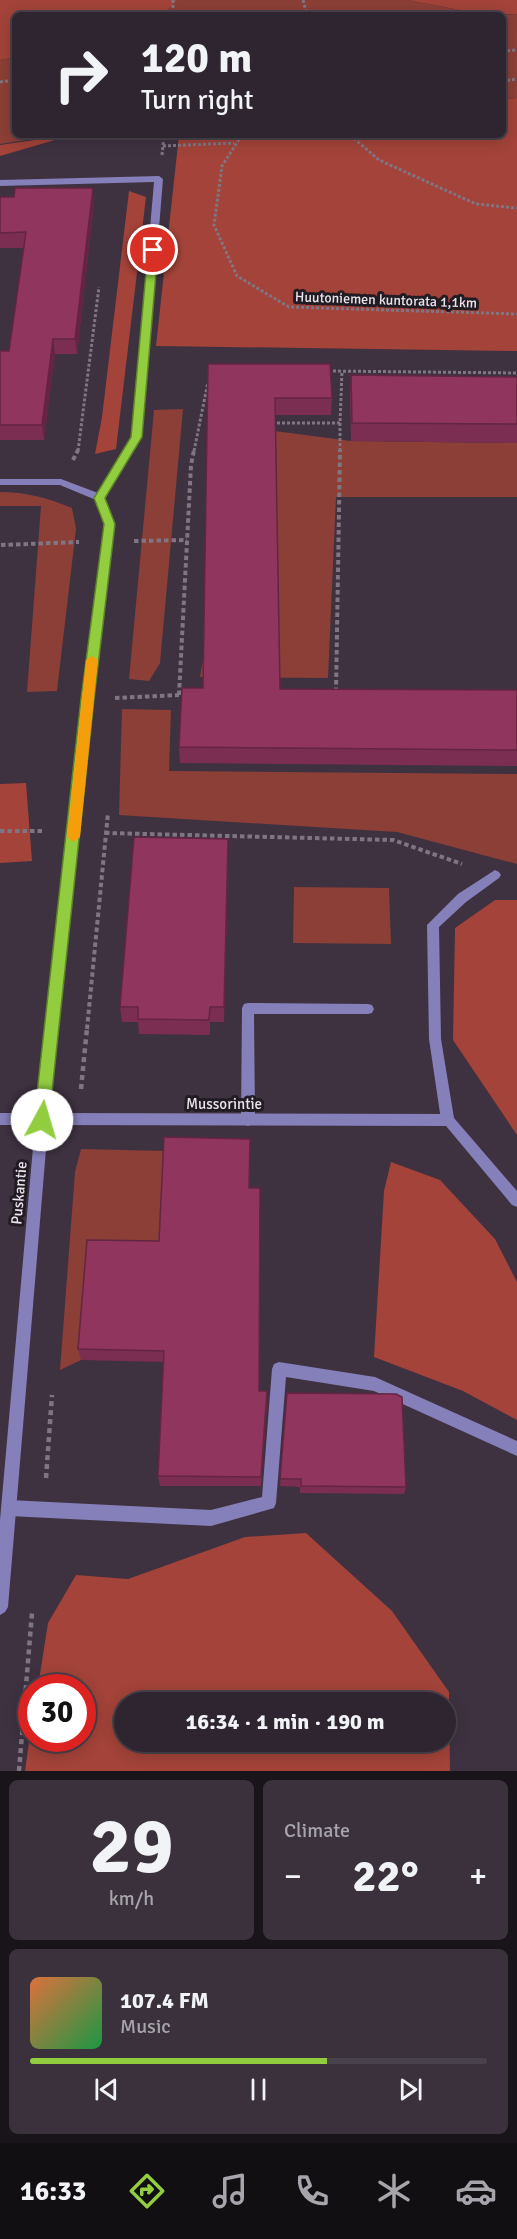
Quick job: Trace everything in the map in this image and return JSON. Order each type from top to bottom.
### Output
[{"type":"street","points":[[0,183],[159,179],[137,437],[100,498],[61,482],[0,482]]},
{"type":"street","name":"Puskantie","points":[[0,1607],[42,1120],[87,699],[110,524],[100,498]]},
{"type":"street","points":[[495,875],[462,898],[432,925],[435,1039],[448,1120],[517,1201]]},
{"type":"street","points":[[248,1120],[248,1008],[368,1009]]},
{"type":"street","name":"Mussorintie","points":[[0,1119],[448,1120]]},
{"type":"street","points":[[9,1508],[211,1518],[269,1503],[279,1370],[375,1384],[517,1449]]},
{"type":"path","name":"Huutoniemen kuntorata 1,1km","points":[[239,138],[222,166],[214,225],[237,276],[262,292],[289,307],[517,314]]},
{"type":"path","points":[[353,138],[379,160],[476,204],[517,208]]},
{"type":"path","points":[[163,147],[235,143]]},
{"type":"path","points":[[61,482],[78,452],[99,287]]},
{"type":"path","points":[[318,370],[517,373]]},
{"type":"path","points":[[336,695],[342,371]]},
{"type":"path","points":[[179,695],[191,465],[209,379]]},
{"type":"path","points":[[199,423],[211,423]]},
{"type":"path","points":[[269,423],[340,423]]},
{"type":"path","points":[[87,699],[190,695]]},
{"type":"path","points":[[0,831],[393,840],[495,875]]},
{"type":"shaded area","points":[[0,0],[178,0],[166,12],[12,12],[12,58],[0,60]]},
{"type":"shaded area","points":[[178,0],[407,0],[470,12],[166,12]]},
{"type":"shaded area","points":[[407,0],[517,0],[517,14],[470,12]]},
{"type":"shaded area","points":[[517,14],[517,98],[506,99],[506,15]]},
{"type":"shaded area","points":[[12,58],[12,138],[40,138],[0,144],[0,60]]},
{"type":"shaded area","points":[[517,98],[517,351],[156,346],[179,138],[506,138],[506,99]]},
{"type":"shaded area","points":[[50,138],[62,138],[0,156],[0,145]]},
{"type":"shaded area","points":[[129,191],[146,197],[116,449],[95,454],[102,417]]},
{"type":"shaded area","points":[[183,409],[160,663],[149,681],[129,679],[154,410]]},
{"type":"shaded area","points":[[275,431],[351,441],[517,443],[517,497],[336,497],[328,678],[200,677],[204,655]]},
{"type":"shaded area","points":[[0,492],[37,496],[72,508],[76,529],[57,691],[27,692],[41,506],[0,506]]},
{"type":"shaded area","points":[[122,709],[171,710],[169,771],[517,774],[517,864],[397,832],[119,815]]},
{"type":"shaded area","points":[[26,783],[32,861],[0,863],[0,784]]},
{"type":"shaded area","points":[[294,887],[389,888],[391,944],[293,943]]},
{"type":"shaded area","points":[[495,900],[517,900],[517,1135],[453,1040],[455,928]]},
{"type":"shaded area","points":[[81,1149],[166,1151],[161,1254],[90,1253],[81,1360],[60,1370],[75,1172]]},
{"type":"shaded area","points":[[391,1162],[440,1180],[495,1239],[517,1282],[517,1420],[463,1391],[374,1357],[384,1191]]},
{"type":"shaded area","points":[[306,1533],[392,1611],[449,1692],[114,1692],[114,1752],[450,1752],[450,1771],[25,1771],[28,1752],[96,1752],[96,1674],[40,1674],[48,1623],[76,1575],[128,1579],[245,1537]]},
{"type":"building","points":[[15,188],[93,188],[75,339],[53,339],[42,425],[0,425],[0,351],[9,351],[26,232],[0,233],[0,197],[14,197]]},
{"type":"building","points":[[208,364],[330,364],[332,398],[275,398],[280,689],[517,690],[517,750],[179,747],[182,688],[203,688]]},
{"type":"building","points":[[351,375],[517,377],[517,424],[352,423]]},
{"type":"building","points":[[134,837],[228,839],[224,1007],[210,1007],[209,1020],[138,1019],[138,1007],[120,1007]]},
{"type":"building","points":[[164,1137],[250,1139],[249,1188],[260,1188],[259,1391],[267,1391],[261,1477],[158,1476],[164,1351],[78,1349],[87,1240],[159,1241]]},
{"type":"building","points":[[287,1393],[396,1394],[402,1397],[406,1487],[301,1486],[301,1479],[280,1479]]},
{"type":"slow traffic","points":[[73,837],[92,660]]},
{"type":"route","points":[[42,1120],[87,699],[110,524],[100,498],[137,437],[153,250]]}]
